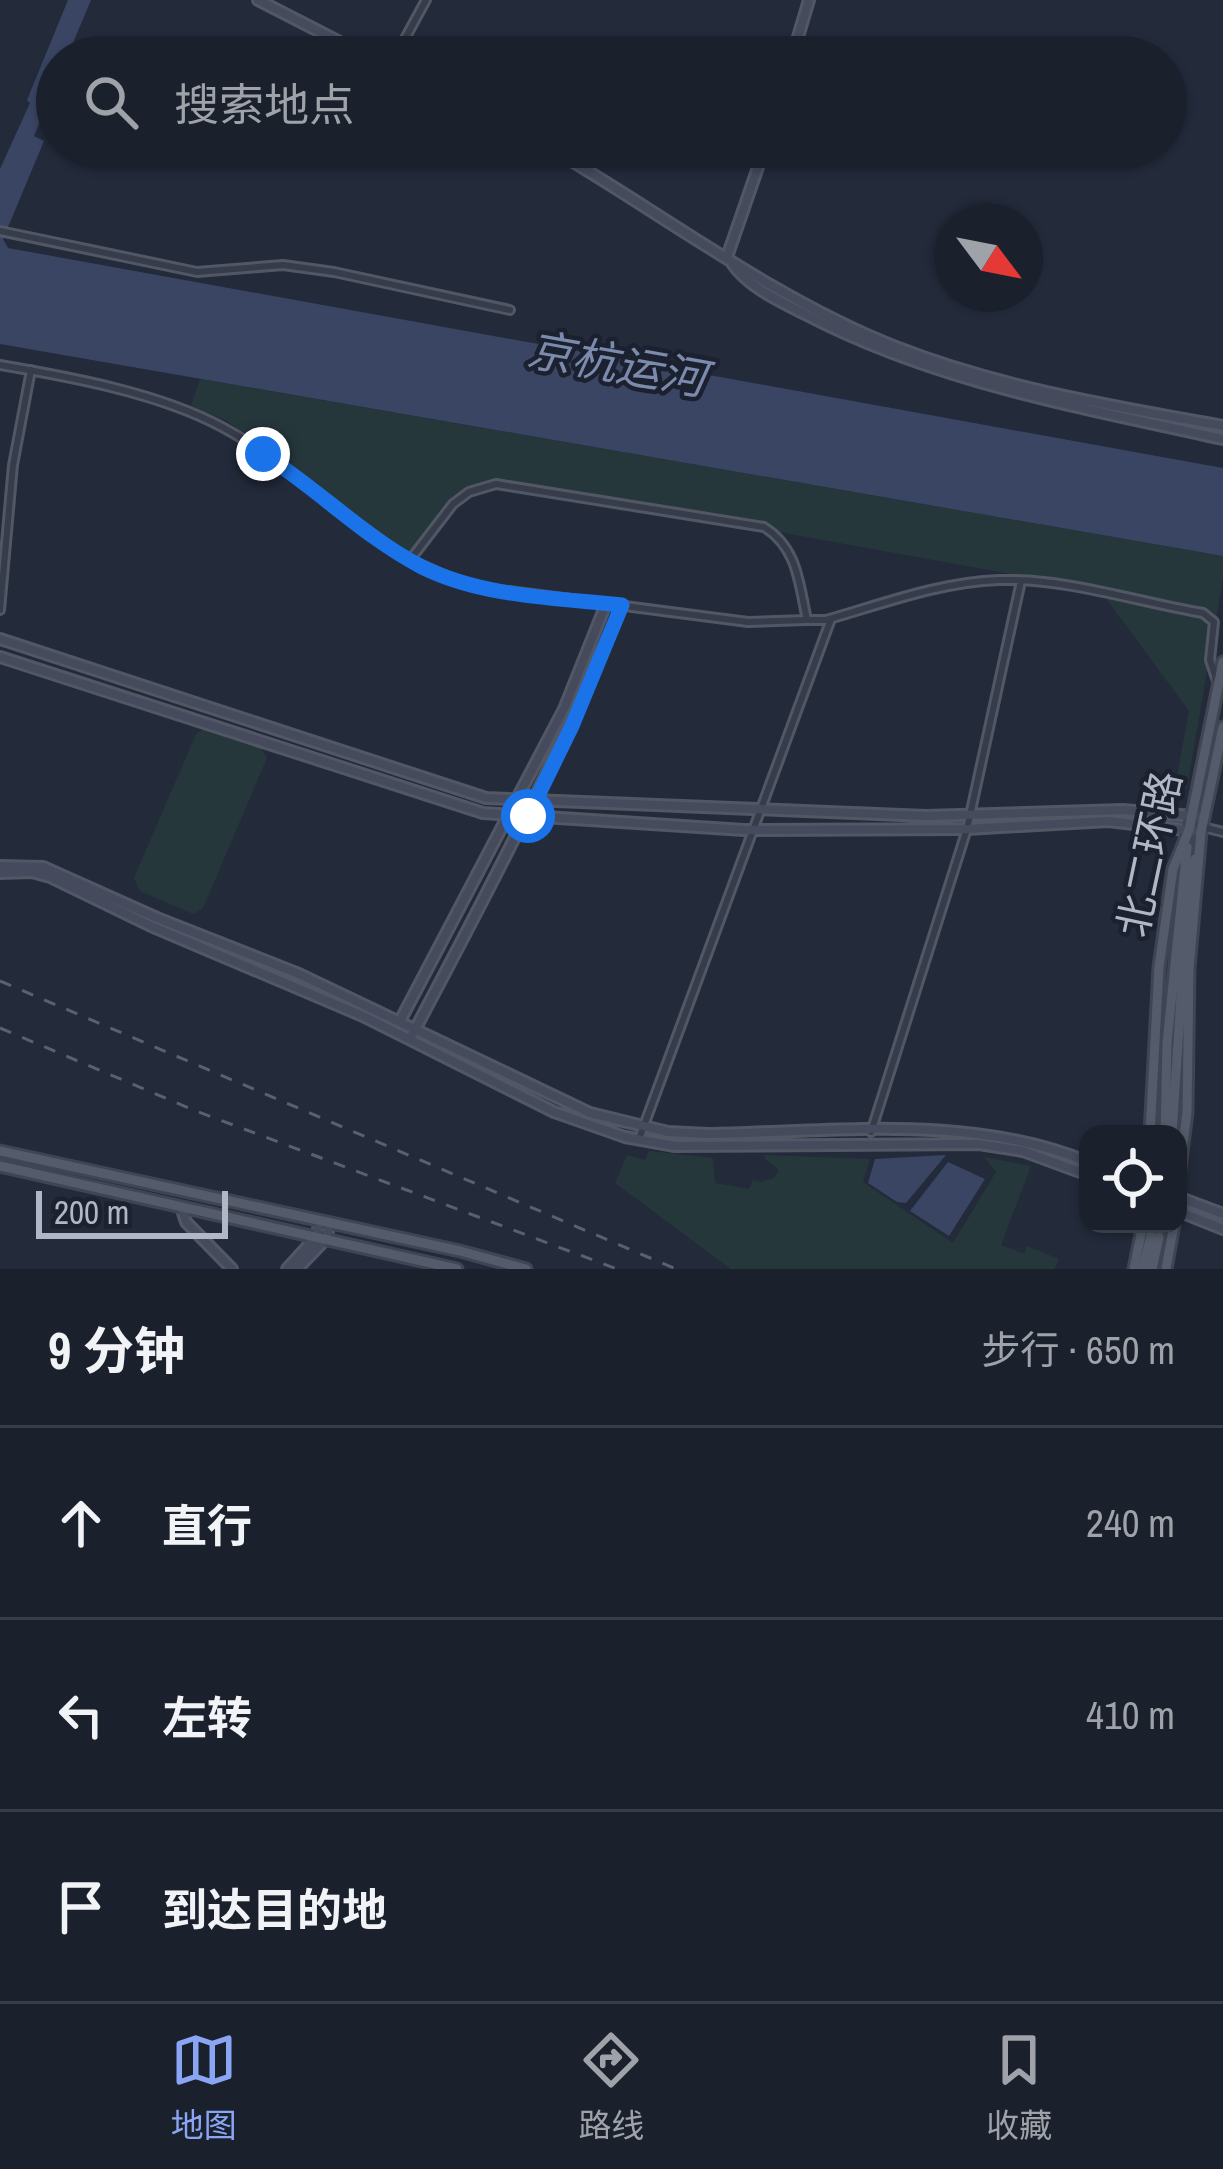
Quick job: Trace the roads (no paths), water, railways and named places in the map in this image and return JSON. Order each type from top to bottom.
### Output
[{"type":"main road","name":"北二环路","points":[[1185,1125],[1197,824],[1223,662]]},
{"type":"main road","name":"北二环路","points":[[1150,1125],[1159,967],[1173,869],[1197,824],[1223,727]]},
{"type":"main road","points":[[1168,1125],[1167,1043],[1197,824]]},
{"type":"main road","points":[[0,1151],[526,1269]]},
{"type":"main road","points":[[0,1166],[457,1269]]},
{"type":"main road","points":[[1138,1269],[1142,1233]]},
{"type":"main road","points":[[1166,1269],[1172,1233]]},
{"type":"main road","points":[[1138,1269],[1155,1236],[1152,1269]]},
{"type":"street","points":[[258,0],[328,36]]},
{"type":"street","points":[[406,36],[426,0]]},
{"type":"street","points":[[798,36],[809,0]]},
{"type":"street","points":[[582,168],[727,256],[892,345],[1046,393],[1223,426]]},
{"type":"street","points":[[727,256],[758,168]]},
{"type":"street","points":[[0,231],[197,272],[283,265],[334,272],[510,310]]},
{"type":"street","points":[[727,256],[740,275],[788,306],[899,358],[1009,393],[1223,440]]},
{"type":"street","points":[[0,365],[120,390],[211,421],[284,467],[410,560],[470,586],[768,624],[831,619],[952,585],[1021,581],[1203,614],[1214,622],[1210,659],[1219,685]]},
{"type":"street","points":[[0,610],[13,465],[31,370]]},
{"type":"street","points":[[410,560],[453,503],[469,492],[496,484],[536,488],[764,527],[792,556],[807,620]]},
{"type":"street","points":[[871,1132],[967,829],[1021,581]]},
{"type":"street","points":[[395,1031],[564,709],[606,604]]},
{"type":"street","points":[[410,1039],[536,801],[622,605]]},
{"type":"street","points":[[639,1139],[831,619]]},
{"type":"street","points":[[0,639],[486,798],[969,814],[1123,810],[1223,832]]},
{"type":"street","points":[[0,657],[483,813],[756,830],[967,829],[1108,820],[1197,824]]},
{"type":"street","points":[[0,869],[43,867],[416,1028],[576,1107],[642,1127],[708,1134],[978,1132],[1028,1140],[1079,1159]]},
{"type":"street","points":[[0,869],[50,877],[395,1031],[554,1112],[639,1139],[675,1146],[979,1144],[1023,1151],[1079,1172]]},
{"type":"street","points":[[1187,1200],[1223,1214]]},
{"type":"street","points":[[180,1205],[186,1222],[232,1269]]},
{"type":"street","points":[[1187,1215],[1223,1229]]},
{"type":"street","points":[[297,1269],[321,1238],[325,1222]]},
{"type":"street","points":[[287,1269],[321,1238]]},
{"type":"water","points":[[68,0],[91,0],[76,36],[53,36]]},
{"type":"water","name":"京杭运河","points":[[36,78],[36,160],[3,239],[8,248],[1223,468],[1223,556],[0,344],[0,169],[30,103],[27,100]]},
{"type":"water","points":[[946,1155],[906,1203],[868,1183],[875,1159]]},
{"type":"water","points":[[948,1162],[985,1179],[949,1236],[910,1211]]},
{"type":"tunnel","points":[[1159,1237],[1160,1233]]},
{"type":"railway","points":[[0,981],[676,1269]]},
{"type":"railway","points":[[0,1028],[196,1111],[617,1269]]}]
